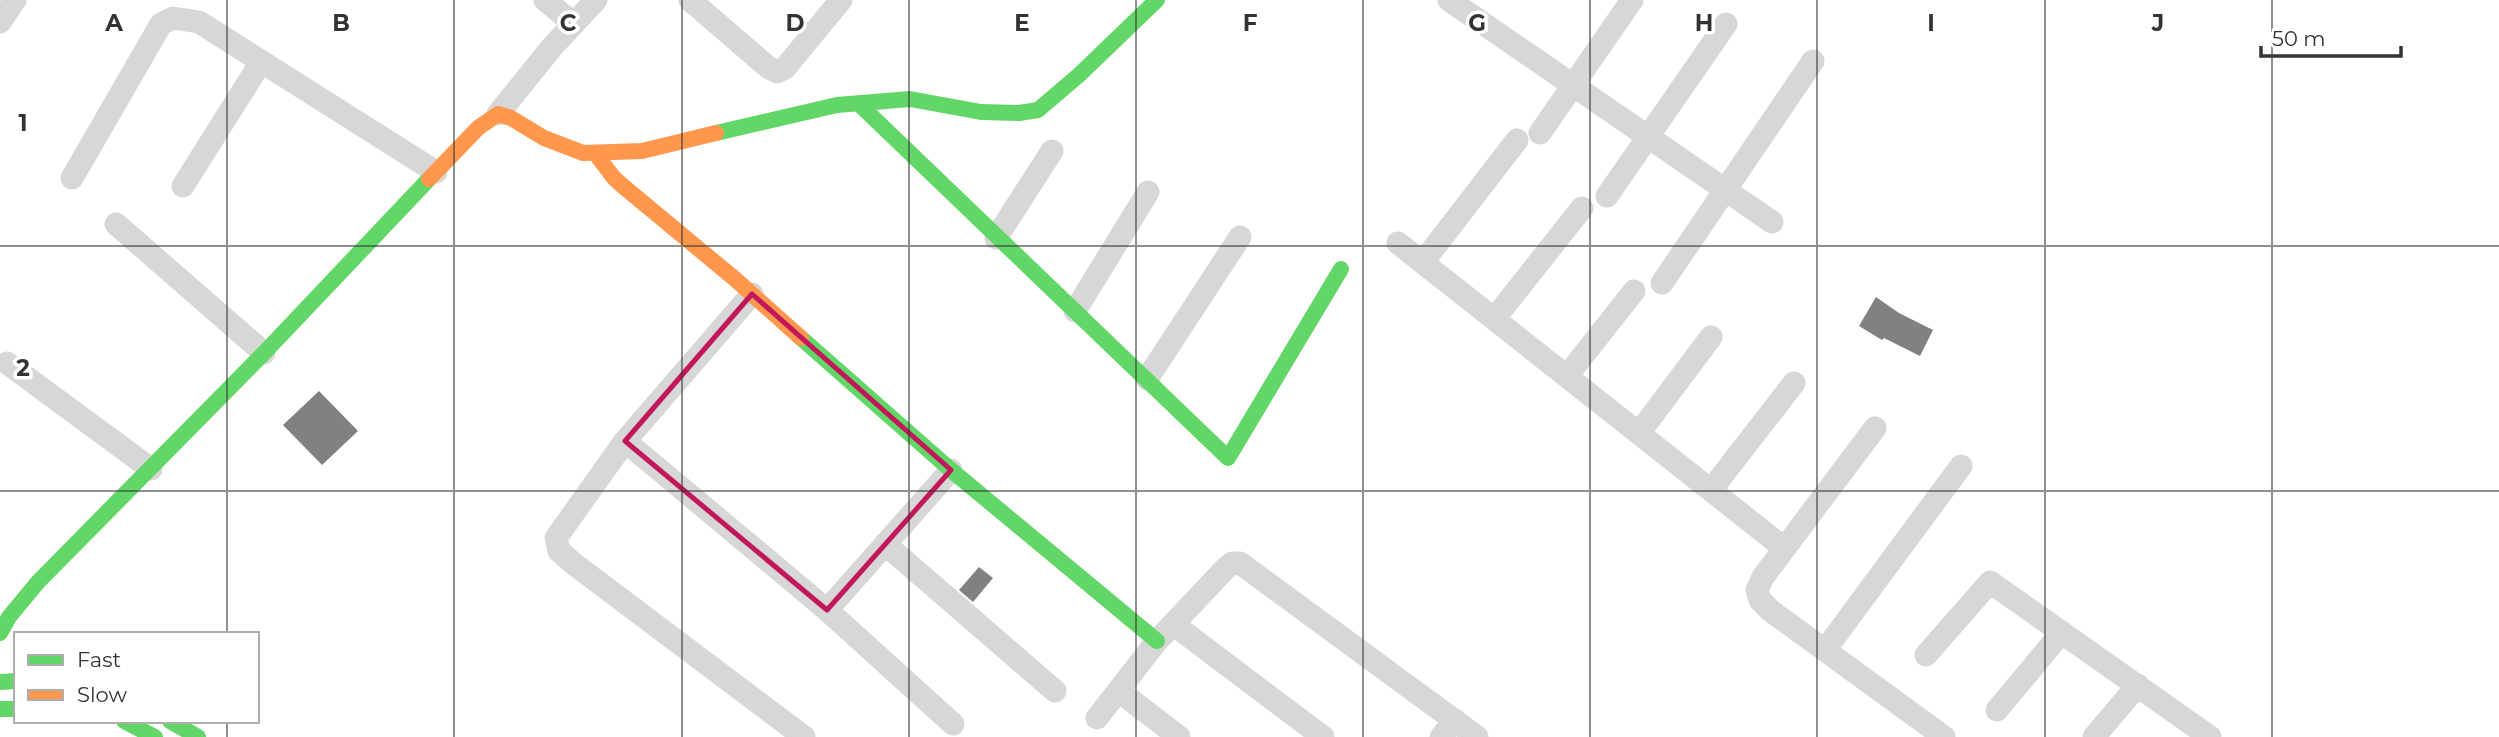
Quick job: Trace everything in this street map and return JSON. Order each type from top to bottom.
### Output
[{"type":"street","points":[[0,22],[15,0]]},
{"type":"street","points":[[545,0],[574,24]]},
{"type":"street","points":[[0,634],[9,617],[38,582],[152,469],[478,128],[498,114],[552,47],[596,0]]},
{"type":"street","points":[[704,4],[769,68],[777,72],[785,68],[841,0]]},
{"type":"street","points":[[498,114],[511,118],[544,138],[583,153],[596,153],[642,151],[837,106],[910,99],[981,112],[1019,113],[1038,110],[1079,75],[1157,0]]},
{"type":"street","points":[[1449,0],[1772,222]]},
{"type":"street","points":[[1540,132],[1632,0]]},
{"type":"street","points":[[72,178],[161,24],[173,18],[199,22],[436,172]]},
{"type":"street","points":[[1607,195],[1726,24]]},
{"type":"street","points":[[1662,283],[1813,61]]},
{"type":"street","points":[[183,186],[261,62]]},
{"type":"street","points":[[859,104],[1228,458],[1340,269]]},
{"type":"street","points":[[1423,262],[1517,141]]},
{"type":"street","points":[[996,238],[1052,151]]},
{"type":"street","points":[[596,153],[614,178],[951,470],[1157,641]]},
{"type":"street","points":[[1075,310],[1148,192]]},
{"type":"street","points":[[1494,319],[1581,208]]},
{"type":"street","points":[[116,224],[264,353]]},
{"type":"street","points":[[1147,379],[1240,237]]},
{"type":"street","points":[[1398,243],[1784,548]]},
{"type":"street","points":[[1567,376],[1634,291]]},
{"type":"street","points":[[751,294],[625,440],[556,538],[559,551],[804,737]]},
{"type":"street","points":[[1639,433],[1711,337]]},
{"type":"street","points":[[7,362],[152,469]]},
{"type":"street","points":[[1711,490],[1794,383]]},
{"type":"street","points":[[1875,428],[1784,548],[1757,590],[1760,600],[1771,611],[1944,737]]},
{"type":"street","points":[[625,440],[827,610],[953,724]]},
{"type":"street","points":[[1825,650],[1961,466]]},
{"type":"street","points":[[827,610],[951,470]]},
{"type":"street","points":[[885,544],[1055,691]]},
{"type":"street","points":[[1097,718],[1157,641],[1232,562],[1240,563],[1448,728],[1478,737]]},
{"type":"street","points":[[1926,655],[1990,582],[2210,737]]},
{"type":"street","points":[[1173,624],[1323,737]]},
{"type":"street","points":[[1997,710],[2062,632]]},
{"type":"street","points":[[2094,737],[2138,685]]},
{"type":"street","points":[[1119,691],[1179,737]]},
{"type":"street","points":[[128,723],[155,737]]},
{"type":"street","points":[[174,723],[198,737]]},
{"type":"highlighted area","points":[[752,294],[951,470],[827,610],[625,441]]},
{"type":"building","points":[[1876,297],[1899,313],[1933,330],[1920,356],[1884,338],[1882,340],[1859,326]]},
{"type":"building","points":[[319,391],[358,431],[322,465],[283,425]]},
{"type":"building","points":[[979,567],[993,578],[973,602],[959,590]]},
{"type":"traffic: fast","points":[[716,133],[837,105],[910,99],[981,112],[1019,113],[1038,110],[1079,75],[1157,0]]},
{"type":"traffic: fast","points":[[859,104],[1228,458],[1341,269]]},
{"type":"traffic: fast","points":[[0,633],[9,617],[38,582],[264,353],[429,179]]},
{"type":"traffic: fast","points":[[801,338],[951,470],[1157,641]]},
{"type":"traffic: fast","points":[[0,682],[14,681]]},
{"type":"traffic: fast","points":[[0,709],[14,709]]},
{"type":"traffic: fast","points":[[128,723],[155,737]]},
{"type":"traffic: fast","points":[[174,723],[198,737]]},
{"type":"traffic: slow","points":[[429,179],[478,128],[498,114],[511,118],[544,138],[583,153],[642,151],[716,133]]},
{"type":"traffic: slow","points":[[595,153],[624,187],[801,338]]}]
